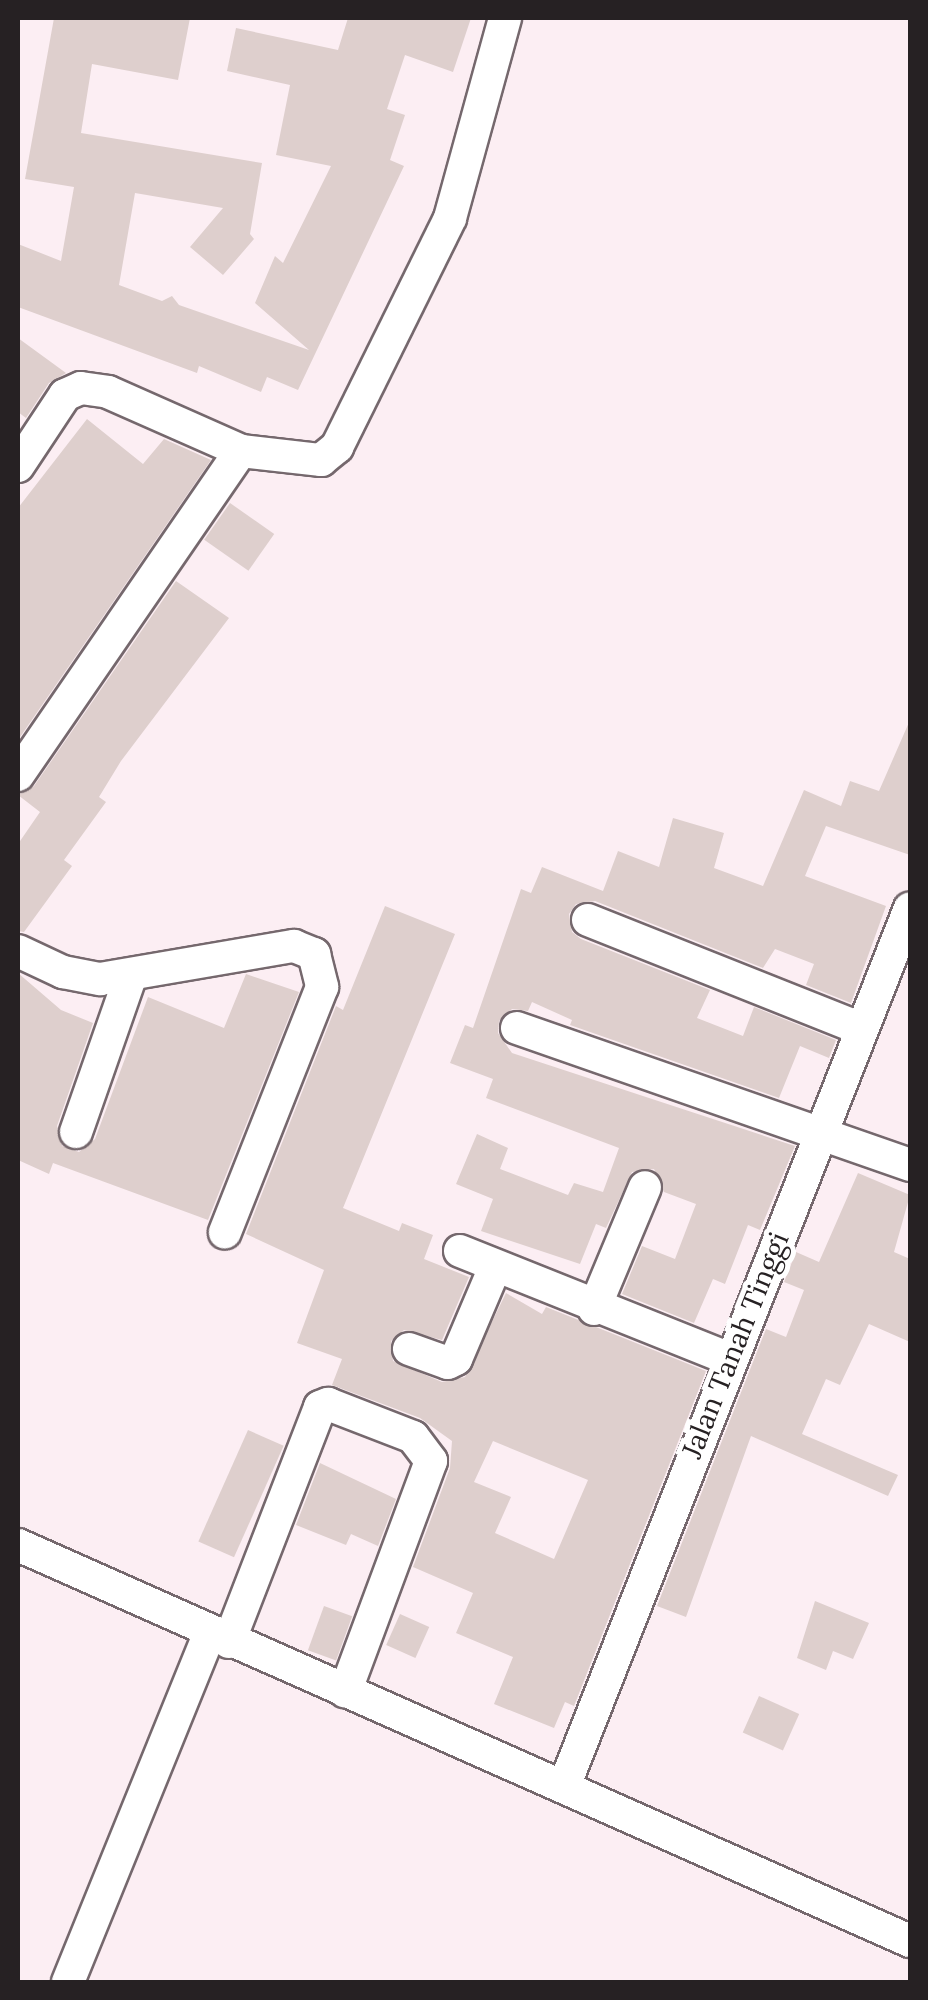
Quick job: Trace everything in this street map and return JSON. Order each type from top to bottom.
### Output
[{"type":"street","points":[[20,456],[66,395],[81,388],[108,392],[242,452],[320,460],[337,448],[450,218],[505,18]]},
{"type":"street","points":[[18,774],[242,452]]},
{"type":"street","name":"Jalan Tanah Tinggi","points":[[566,1784],[728,1358],[910,908]]},
{"type":"street","points":[[588,920],[860,1028]]},
{"type":"street","points":[[18,951],[63,972],[130,978],[294,946],[314,954],[321,968],[322,987],[225,1232]]},
{"type":"street","points":[[76,1132],[130,978]]},
{"type":"street","points":[[517,1028],[910,1165]]},
{"type":"street","points":[[594,1309],[645,1187]]},
{"type":"street","points":[[460,1251],[594,1309],[728,1358]]},
{"type":"street","points":[[409,1349],[448,1364],[456,1359],[495,1267]]},
{"type":"street","points":[[68,1982],[320,1407],[328,1404],[413,1437],[431,1461],[346,1692]]},
{"type":"street","points":[[18,1545],[219,1638],[566,1784],[910,1941]]},
{"type":"building","points":[[54,18],[190,18],[178,80],[92,64],[81,133],[262,163],[250,234],[254,239],[223,275],[190,247],[223,208],[135,193],[119,285],[162,301],[172,296],[179,305],[309,350],[255,303],[275,256],[283,263],[331,166],[276,155],[290,85],[227,71],[236,28],[338,50],[348,18],[471,18],[453,72],[405,55],[387,109],[405,115],[390,160],[404,166],[298,390],[267,377],[261,392],[199,366],[197,373],[18,307],[18,244],[61,261],[74,187],[25,179]]},
{"type":"building","points":[[18,338],[66,373],[49,383],[26,418],[18,412]]},
{"type":"building","points":[[87,419],[143,464],[164,439],[211,460],[18,740],[18,508]]},
{"type":"building","points":[[230,503],[274,534],[248,571],[204,540]]},
{"type":"building","points":[[176,581],[229,618],[121,761],[99,797],[106,802],[64,860],[72,866],[24,932],[18,931],[18,844],[40,812],[18,795],[34,786]]},
{"type":"building","points":[[910,720],[910,855],[826,826],[805,876],[886,906],[851,1003],[806,985],[814,964],[775,949],[763,968],[595,901],[576,904],[569,914],[572,932],[581,939],[710,990],[697,1018],[743,1036],[754,1007],[836,1040],[829,1058],[800,1046],[779,1098],[570,1025],[572,1020],[532,1002],[528,1011],[512,1009],[499,1021],[498,1033],[512,1053],[795,1146],[760,1230],[748,1225],[725,1284],[713,1279],[694,1323],[622,1294],[642,1246],[675,1259],[696,1204],[664,1192],[654,1169],[632,1172],[606,1228],[596,1224],[580,1264],[481,1231],[493,1199],[456,1184],[477,1134],[508,1148],[500,1169],[568,1195],[574,1183],[603,1192],[619,1148],[486,1098],[493,1079],[450,1063],[465,1025],[473,1028],[521,889],[531,893],[542,867],[603,891],[618,851],[659,867],[673,818],[724,833],[714,868],[763,886],[804,790],[841,806],[850,781],[879,791]]},
{"type":"building","points":[[385,906],[455,934],[343,1208],[399,1231],[402,1223],[433,1235],[424,1259],[469,1277],[442,1340],[404,1330],[391,1341],[393,1361],[442,1382],[465,1377],[506,1293],[542,1314],[546,1307],[706,1371],[574,1706],[565,1702],[554,1728],[494,1704],[513,1657],[456,1633],[473,1593],[413,1567],[450,1468],[452,1441],[420,1418],[332,1385],[342,1359],[297,1343],[324,1270],[246,1234],[336,1006],[343,1010]],"holes":[[[493,1441],[588,1480],[554,1559],[495,1533],[511,1497],[474,1482]]]},
{"type":"building","points":[[18,973],[61,1010],[93,1023],[57,1126],[62,1146],[79,1152],[95,1139],[148,997],[224,1028],[246,974],[299,992],[208,1220],[53,1163],[49,1174],[18,1160]]},
{"type":"building","points":[[858,1173],[910,1195],[894,1252],[910,1259],[910,1342],[869,1324],[840,1385],[826,1379],[802,1434],[898,1475],[888,1496],[751,1436],[686,1617],[657,1606],[766,1329],[786,1337],[804,1290],[784,1282],[796,1252],[819,1262]]},
{"type":"building","points":[[248,1430],[284,1446],[234,1557],[198,1541]]},
{"type":"building","points":[[320,1463],[396,1499],[378,1546],[351,1534],[346,1545],[296,1525]]},
{"type":"building","points":[[815,1601],[869,1623],[853,1659],[833,1651],[826,1670],[797,1658]]},
{"type":"building","points":[[324,1606],[352,1616],[336,1660],[308,1650]]},
{"type":"building","points":[[400,1614],[429,1627],[415,1658],[386,1645]]},
{"type":"building","points":[[759,1696],[799,1714],[783,1750],[743,1733]]}]
